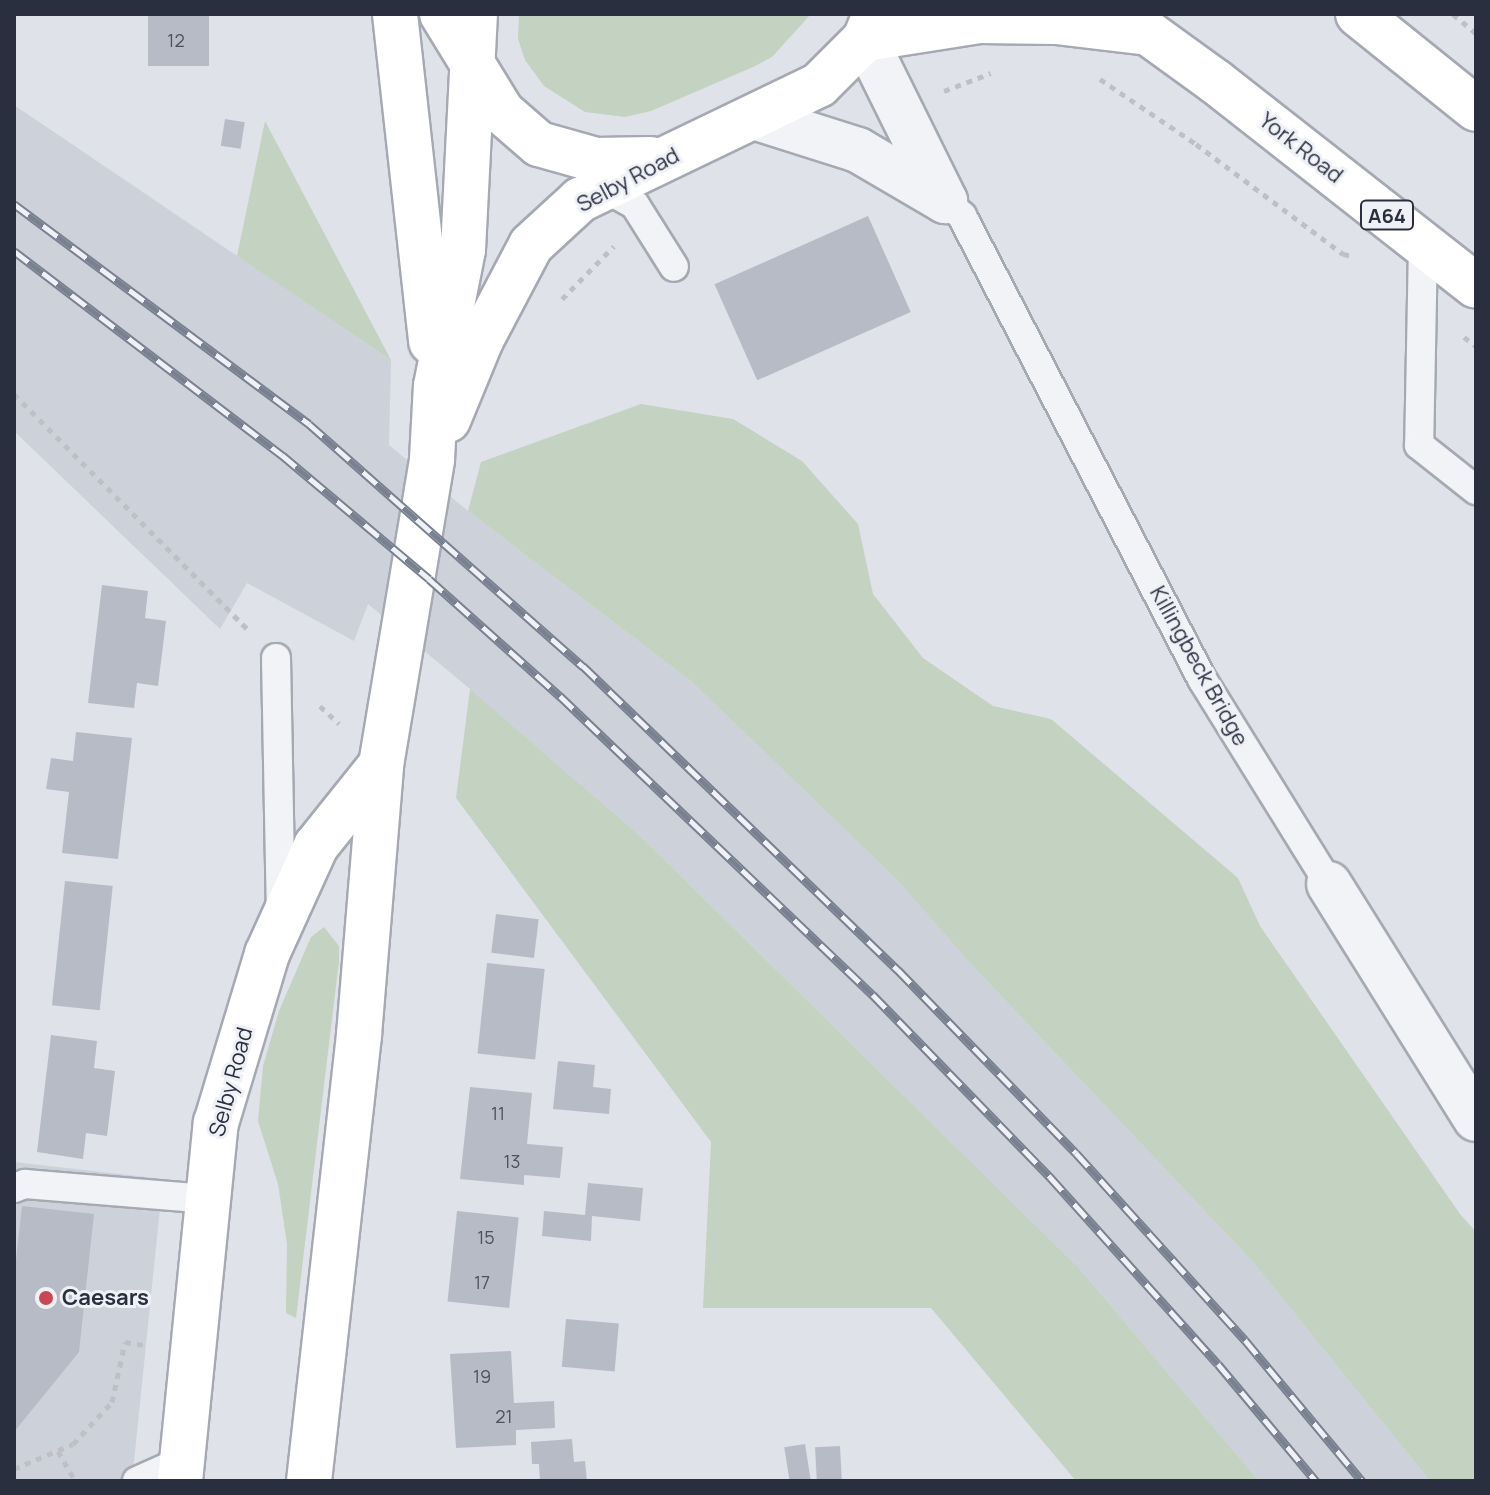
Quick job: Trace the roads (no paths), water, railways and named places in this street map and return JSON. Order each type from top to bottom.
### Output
[{"type":"main road","name":"Selby Road","points":[[395,14],[436,386]]},
{"type":"main road","points":[[442,14],[502,112],[539,144],[596,160],[662,159]]},
{"type":"main road","name":"Selby Road","points":[[309,1481],[359,1035],[381,765],[432,459],[436,386],[463,250],[475,14]]},
{"type":"main road","points":[[1365,17],[1476,109]]},
{"type":"main road","points":[[870,26],[980,21],[1135,23]]},
{"type":"main road","name":"York Road","points":[[1135,23],[1274,127],[1476,286]]},
{"type":"main road","name":"Selby Road","points":[[432,459],[481,340],[531,245],[580,200],[603,187],[757,118],[819,85],[870,26]]},
{"type":"main road","name":"Selby Road","points":[[181,1471],[216,1123],[267,954],[316,846],[381,765]]},
{"type":"street","name":"Killingbeck Bridge","points":[[870,26],[945,201]]},
{"type":"street","name":"Killingbeck Bridge","points":[[757,118],[858,150],[945,201]]},
{"type":"street","name":"Killingbeck Bridge","points":[[1329,884],[1476,1119]]},
{"type":"lane","points":[[539,144],[635,205],[674,267]]},
{"type":"lane","name":"Killingbeck Bridge","points":[[945,201],[962,216],[1202,679],[1329,884]]},
{"type":"lane","points":[[1423,245],[1419,445],[1476,490]]},
{"type":"lane","points":[[276,658],[281,923]]},
{"type":"lane","points":[[14,1188],[25,1184],[209,1199]]},
{"type":"lane","points":[[137,1481],[181,1471]]},
{"type":"railway","points":[[14,204],[309,424],[583,666],[898,970],[1076,1153],[1245,1340],[1362,1481]]},
{"type":"railway","points":[[14,251],[282,455],[429,579],[560,696],[873,995],[1050,1177],[1218,1364],[1316,1481]]},
{"type":"place","name":"Caesars","points":[[46,1298]]}]
